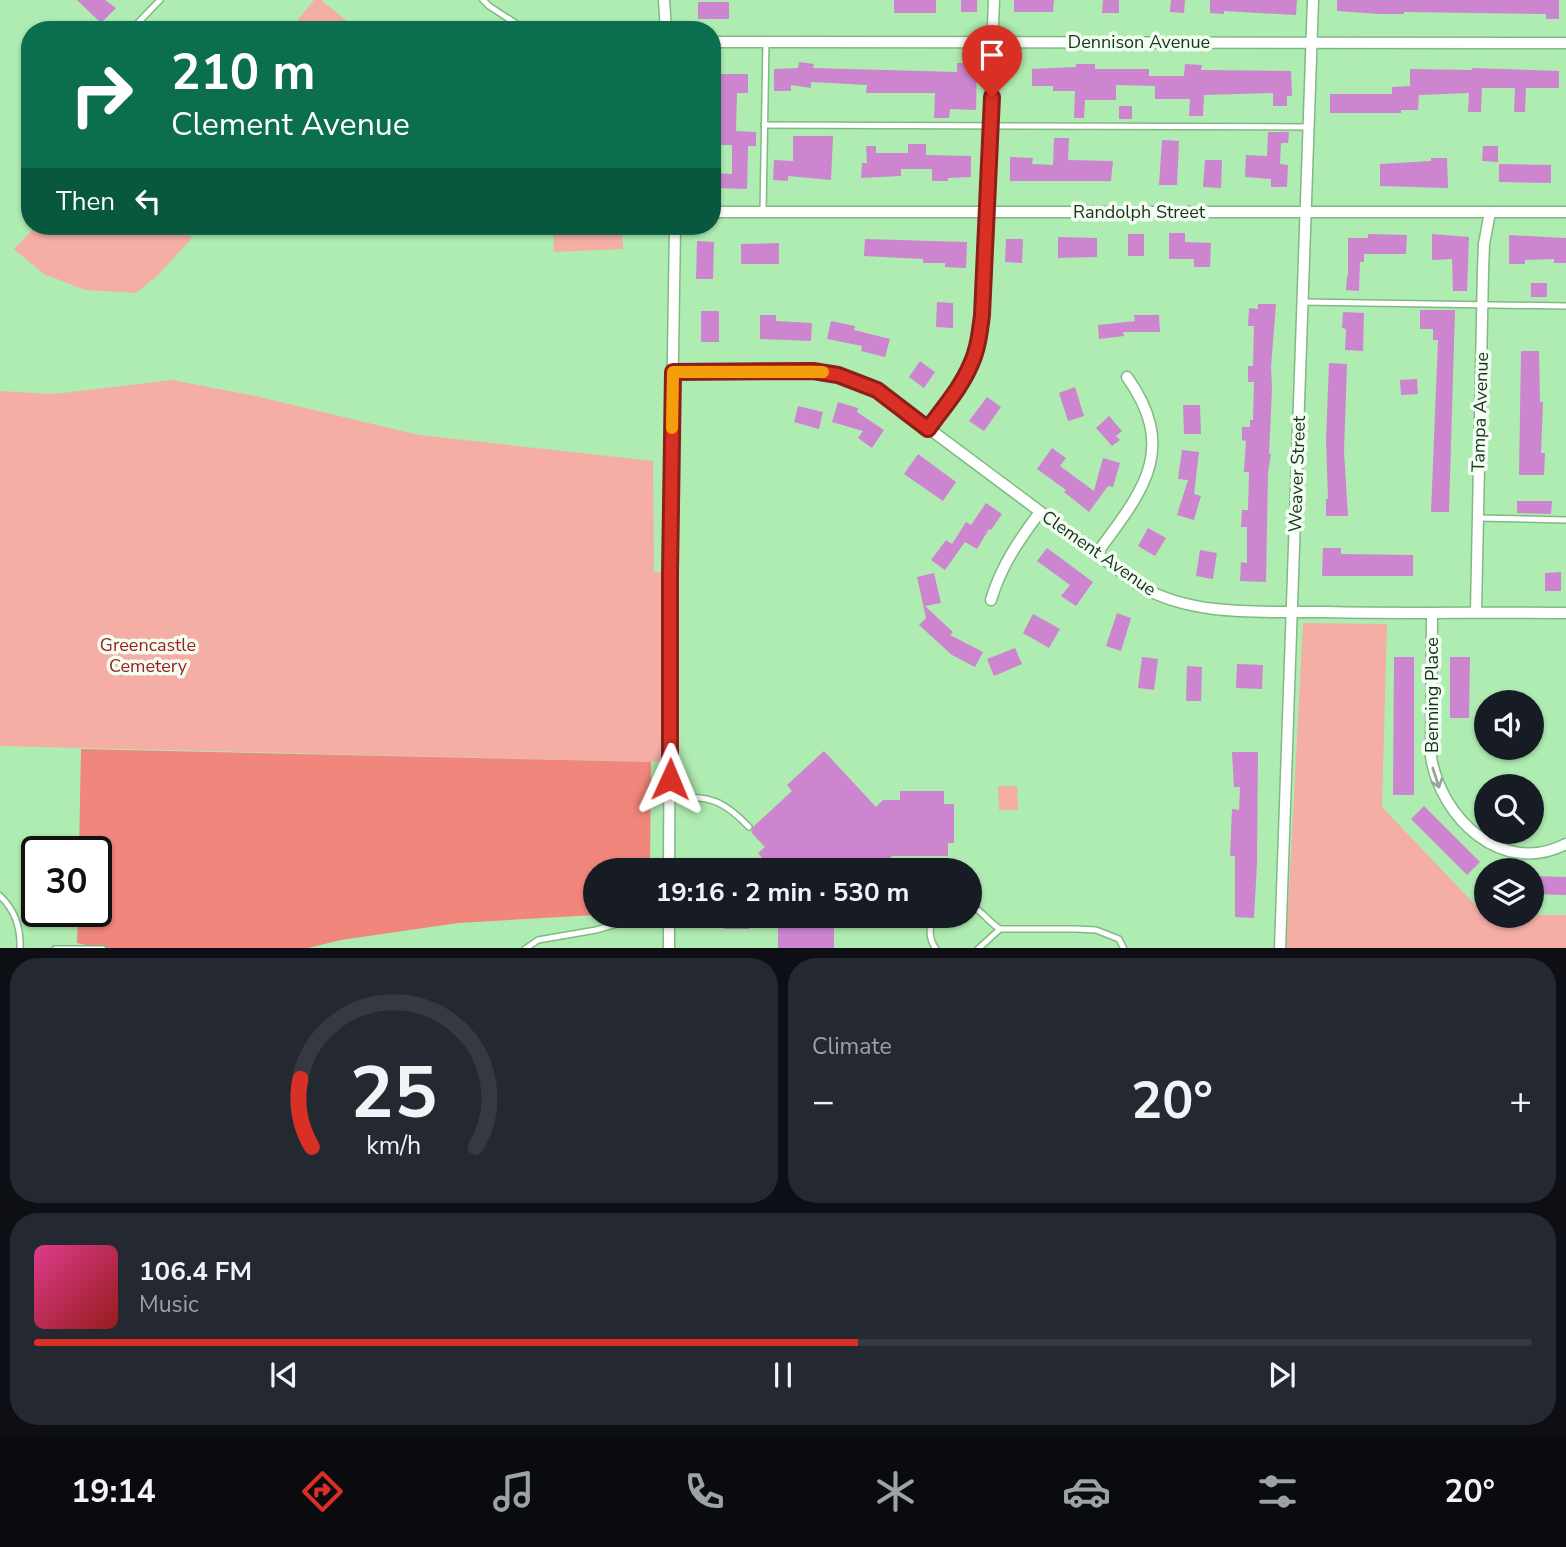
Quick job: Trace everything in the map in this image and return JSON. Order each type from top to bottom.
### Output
[{"type":"street","points":[[664,0],[665,21]]},
{"type":"street","points":[[928,429],[963,380],[978,344],[982,315],[994,0]]},
{"type":"street","name":"Weaver Street","points":[[1279,948],[1313,0]]},
{"type":"street","name":"Dennison Avenue","points":[[721,43],[1566,43]]},
{"type":"street","name":"Randolph Street","points":[[721,212],[1566,212]]},
{"type":"street","name":"Tampa Avenue","points":[[1476,612],[1484,244],[1490,212]]},
{"type":"street","points":[[670,858],[670,522],[675,235]]},
{"type":"street","name":"Clement Avenue","points":[[673,372],[813,371],[838,375],[877,390],[1097,554],[1156,595],[1183,604],[1222,610],[1566,613]]},
{"type":"street","points":[[1097,554],[1137,497],[1150,465],[1153,438],[1151,419],[1146,406],[1127,377]]},
{"type":"street","points":[[991,600],[996,581],[1017,543],[1040,512]]},
{"type":"street","name":"Benning Place","points":[[1432,613],[1429,731],[1433,772],[1440,790],[1468,826],[1496,847],[1534,855],[1566,844]]},
{"type":"street","points":[[669,928],[669,948]]},
{"type":"lane","points":[[140,21],[160,0]]},
{"type":"lane","points":[[483,0],[512,21]]},
{"type":"lane","points":[[763,212],[765,42]]},
{"type":"lane","points":[[764,125],[1310,127]]},
{"type":"lane","points":[[1303,302],[1566,306]]},
{"type":"lane","points":[[1477,518],[1566,520]]},
{"type":"lane","points":[[670,796],[710,798],[732,809],[749,827]]},
{"type":"lane","points":[[0,896],[12,907],[20,937],[20,948]]},
{"type":"lane","points":[[982,912],[991,924],[1000,929],[1096,930],[1119,939],[1124,948]]},
{"type":"lane","points":[[525,948],[538,940],[603,928]]},
{"type":"lane","points":[[930,928],[936,948]]},
{"type":"lane","points":[[978,948],[1000,929]]},
{"type":"lane","points":[[55,948],[103,948]]},
{"type":"green space","points":[[314,0],[321,0],[347,21],[297,21]]},
{"type":"green space","points":[[27,235],[189,235],[192,238],[158,275],[136,293],[85,290],[44,274],[14,249]]},
{"type":"green space","points":[[553,235],[622,235],[623,249],[554,252]]},
{"type":"green space","name":"Greencastle Cemetery","points":[[172,380],[255,396],[419,435],[653,461],[654,572],[670,573],[671,761],[0,746],[0,391],[54,394]]},
{"type":"green space","points":[[1303,623],[1387,624],[1382,807],[1474,904],[1474,928],[1544,928],[1544,915],[1566,915],[1566,948],[1286,948]]},
{"type":"green space","points":[[998,786],[1017,786],[1018,810],[999,810]]},
{"type":"shaded area","points":[[81,749],[651,762],[650,858],[583,858],[583,916],[458,923],[341,940],[308,948],[99,948],[77,943],[78,927],[112,927],[112,836],[79,836]]},
{"type":"building","points":[[77,0],[105,0],[116,8],[103,21],[99,21]]},
{"type":"building","points":[[894,0],[936,0],[936,13],[894,13]]},
{"type":"building","points":[[961,0],[977,0],[977,12],[961,12]]},
{"type":"building","points":[[1014,0],[1054,0],[1053,12],[1014,12]]},
{"type":"building","points":[[1103,0],[1119,0],[1119,13],[1102,13]]},
{"type":"building","points":[[1171,0],[1185,0],[1184,13],[1170,12]]},
{"type":"building","points":[[1210,0],[1297,0],[1296,15],[1224,11],[1224,14],[1210,13]]},
{"type":"building","points":[[1337,0],[1559,0],[1559,19],[1546,19],[1546,14],[1379,14],[1337,11]]},
{"type":"building","points":[[698,2],[729,2],[729,19],[698,19]]},
{"type":"building","points":[[799,62],[814,64],[813,68],[957,72],[957,63],[977,63],[976,110],[950,109],[949,118],[934,118],[935,93],[866,93],[867,85],[811,82],[811,88],[791,85],[791,91],[774,91],[774,69],[798,68]]},
{"type":"building","points":[[1076,64],[1095,64],[1095,69],[1149,69],[1149,76],[1184,76],[1185,64],[1202,65],[1201,70],[1291,71],[1292,96],[1287,96],[1287,106],[1273,106],[1273,93],[1204,95],[1203,116],[1189,116],[1190,99],[1155,99],[1155,86],[1116,85],[1116,100],[1085,100],[1084,118],[1074,118],[1075,91],[1053,91],[1053,86],[1032,86],[1032,69],[1076,67]]},
{"type":"building","points":[[1410,69],[1559,71],[1559,88],[1526,88],[1525,112],[1514,112],[1515,88],[1482,88],[1481,112],[1468,112],[1469,93],[1419,95],[1418,110],[1401,110],[1401,113],[1330,113],[1330,94],[1392,94],[1392,87],[1410,86]]},
{"type":"building","points":[[721,74],[748,74],[748,93],[737,93],[736,131],[756,132],[756,146],[748,146],[747,189],[721,188],[721,173],[732,174],[732,145],[721,145]]},
{"type":"building","points":[[1119,106],[1132,106],[1132,119],[1119,119]]},
{"type":"building","points":[[1268,132],[1289,132],[1288,143],[1281,143],[1280,164],[1288,165],[1287,187],[1271,187],[1271,179],[1245,177],[1246,155],[1267,156]]},
{"type":"building","points":[[793,136],[833,136],[831,180],[788,176],[788,181],[773,180],[774,160],[793,161]]},
{"type":"building","points":[[1054,138],[1069,138],[1068,160],[1113,161],[1111,181],[1010,181],[1010,157],[1033,158],[1032,164],[1053,165]]},
{"type":"building","points":[[1162,140],[1179,141],[1177,185],[1159,185]]},
{"type":"building","points":[[908,144],[926,144],[926,155],[971,156],[971,177],[932,181],[932,169],[901,169],[901,176],[861,178],[862,163],[867,163],[866,146],[876,146],[876,153],[908,153]]},
{"type":"building","points":[[1483,146],[1498,146],[1498,162],[1482,161]]},
{"type":"building","points":[[1431,158],[1447,158],[1448,188],[1380,186],[1380,164],[1431,161]]},
{"type":"building","points":[[1205,160],[1222,160],[1221,188],[1203,187]]},
{"type":"building","points":[[1499,164],[1551,165],[1551,183],[1499,182]]},
{"type":"building","points":[[1169,233],[1185,233],[1185,242],[1211,243],[1210,267],[1194,267],[1194,259],[1169,259]]},
{"type":"building","points":[[1128,234],[1144,234],[1144,256],[1128,256]]},
{"type":"building","points":[[1368,234],[1407,235],[1406,254],[1364,254],[1364,262],[1360,262],[1359,291],[1346,290],[1348,238],[1368,238]]},
{"type":"building","points":[[1432,234],[1469,237],[1467,291],[1453,291],[1452,259],[1432,260]]},
{"type":"building","points":[[1509,235],[1566,238],[1566,263],[1554,263],[1554,259],[1525,260],[1525,264],[1509,264]]},
{"type":"building","points":[[1058,237],[1097,238],[1097,257],[1058,258]]},
{"type":"building","points":[[865,239],[967,242],[966,268],[945,267],[945,263],[923,263],[923,259],[864,256]]},
{"type":"building","points":[[1006,239],[1023,239],[1022,263],[1005,262]]},
{"type":"building","points":[[697,241],[714,242],[713,279],[696,279]]},
{"type":"building","points":[[779,243],[779,264],[741,264],[741,244]]},
{"type":"building","points":[[1531,283],[1547,283],[1547,297],[1531,297]]},
{"type":"building","points":[[937,302],[953,303],[953,328],[936,327]]},
{"type":"building","points":[[1258,304],[1276,304],[1271,367],[1266,582],[1240,581],[1241,562],[1247,563],[1247,527],[1241,527],[1242,510],[1248,510],[1249,472],[1244,472],[1246,441],[1242,440],[1242,427],[1250,427],[1250,420],[1253,420],[1254,382],[1248,382],[1248,366],[1253,366],[1254,326],[1248,326],[1249,308],[1258,309]]},
{"type":"building","points":[[1420,310],[1455,310],[1449,512],[1431,512],[1438,340],[1433,340],[1433,329],[1420,329]]},
{"type":"building","points":[[701,311],[719,311],[719,342],[701,342]]},
{"type":"building","points":[[1343,312],[1364,313],[1363,351],[1345,350],[1346,329],[1342,328]]},
{"type":"building","points":[[760,315],[776,315],[776,321],[812,323],[811,341],[760,339]]},
{"type":"building","points":[[1134,315],[1159,315],[1160,332],[1123,332],[1124,336],[1099,339],[1098,325],[1135,321]]},
{"type":"building","points":[[831,321],[855,326],[854,330],[890,339],[885,357],[861,351],[862,346],[827,339]]},
{"type":"building","points":[[1521,351],[1539,351],[1540,402],[1543,402],[1541,453],[1545,453],[1544,475],[1519,475]]},
{"type":"building","points":[[920,361],[935,372],[924,388],[909,377]]},
{"type":"building","points":[[1329,363],[1347,364],[1344,451],[1348,516],[1326,516]]},
{"type":"building","points":[[1417,379],[1418,394],[1401,395],[1400,380]]},
{"type":"building","points":[[1075,387],[1084,416],[1068,421],[1059,393]]},
{"type":"building","points":[[987,397],[1001,407],[984,431],[969,421]]},
{"type":"building","points":[[838,402],[858,408],[857,412],[884,430],[872,448],[858,438],[863,431],[832,422]]},
{"type":"building","points":[[1183,405],[1200,405],[1201,434],[1184,434]]},
{"type":"building","points":[[798,406],[823,412],[819,429],[794,422]]},
{"type":"building","points":[[1109,416],[1122,431],[1116,436],[1120,440],[1112,446],[1096,428]]},
{"type":"building","points":[[1052,448],[1066,458],[1060,466],[1094,491],[1103,458],[1120,463],[1113,487],[1108,486],[1089,512],[1064,492],[1066,490],[1037,469]]},
{"type":"building","points":[[1182,450],[1199,452],[1194,494],[1201,496],[1194,520],[1177,515],[1188,480],[1178,479]]},
{"type":"building","points":[[918,454],[956,482],[943,501],[904,474]]},
{"type":"building","points":[[1517,501],[1552,501],[1551,514],[1517,513]]},
{"type":"building","points":[[986,503],[1002,514],[977,549],[965,542],[945,570],[931,560],[946,540],[952,544],[966,522],[971,525]]},
{"type":"building","points":[[1148,528],[1166,538],[1155,556],[1138,546]]},
{"type":"building","points":[[1047,548],[1093,582],[1076,606],[1061,596],[1070,585],[1037,561]]},
{"type":"building","points":[[1323,548],[1341,548],[1341,554],[1413,555],[1413,576],[1322,576]]},
{"type":"building","points":[[1200,550],[1217,553],[1213,579],[1196,576]]},
{"type":"building","points":[[1561,572],[1561,591],[1545,591],[1545,573]]},
{"type":"building","points":[[934,573],[941,603],[925,606],[953,632],[950,635],[983,652],[975,667],[952,655],[919,625],[926,618],[917,577]]},
{"type":"building","points":[[1117,613],[1131,618],[1121,651],[1106,646]]},
{"type":"building","points":[[1033,614],[1060,629],[1049,648],[1023,633]]},
{"type":"building","points":[[1015,648],[1022,664],[994,676],[987,659]]},
{"type":"building","points":[[1142,657],[1158,659],[1154,690],[1138,688]]},
{"type":"building","points":[[1394,657],[1414,657],[1414,795],[1393,795]]},
{"type":"building","points":[[1450,657],[1470,657],[1469,718],[1450,718]]},
{"type":"building","points":[[1237,664],[1263,665],[1262,689],[1236,688]]},
{"type":"building","points":[[1187,666],[1202,667],[1201,701],[1186,701]]},
{"type":"building","points":[[824,751],[876,807],[883,800],[900,800],[900,791],[944,791],[944,804],[954,804],[954,843],[948,843],[948,856],[762,858],[758,853],[765,847],[751,832],[754,826],[792,791],[787,785]]},
{"type":"building","points":[[1232,752],[1258,752],[1254,918],[1235,917],[1235,856],[1230,856],[1232,809],[1239,810],[1240,787],[1234,787]]},
{"type":"building","points":[[1424,806],[1476,858],[1474,868],[1467,875],[1411,819]]},
{"type":"building","points":[[1544,876],[1566,877],[1566,895],[1544,894]]},
{"type":"building","points":[[778,928],[834,928],[834,948],[778,948]]},
{"type":"slow traffic","points":[[672,428],[673,372],[823,372]]},
{"type":"route","points":[[670,779],[673,372],[826,372],[850,378],[877,390],[928,429],[963,380],[978,344],[982,315],[992,97]]}]
